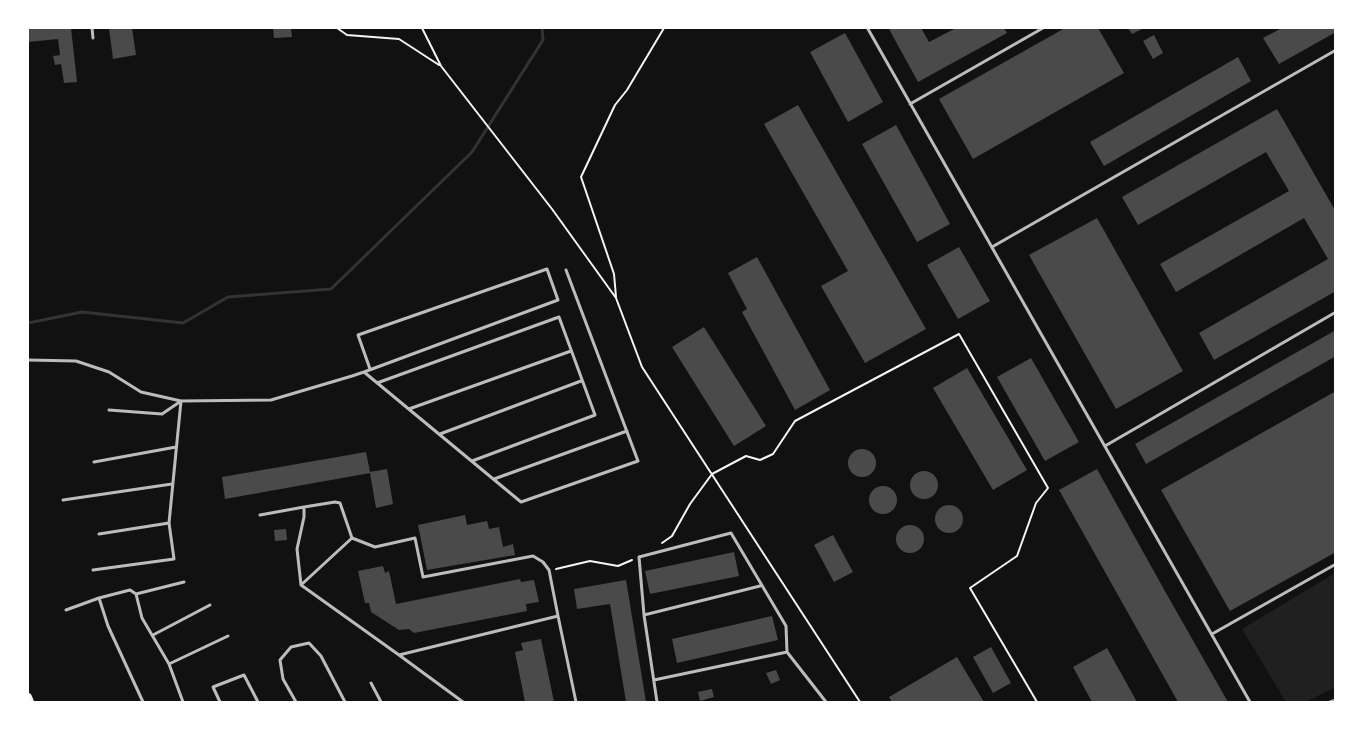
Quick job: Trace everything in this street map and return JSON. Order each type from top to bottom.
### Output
[{"type":"lane","points":[[92,28],[93,38]]},
{"type":"lane","points":[[868,28],[1250,702]]},
{"type":"lane","points":[[910,104],[1043,28]]},
{"type":"lane","points":[[992,248],[1336,50]]},
{"type":"lane","points":[[28,360],[76,361],[109,372],[141,392],[181,401],[271,400],[364,372],[558,300],[547,269],[358,335],[370,369]]},
{"type":"lane","points":[[364,372],[521,502],[638,461],[566,270]]},
{"type":"lane","points":[[1104,446],[1336,312]]},
{"type":"lane","points":[[377,383],[559,317],[594,416],[472,461]]},
{"type":"lane","points":[[408,409],[571,351]]},
{"type":"lane","points":[[440,434],[582,380]]},
{"type":"lane","points":[[108,410],[162,414],[181,401]]},
{"type":"lane","points":[[93,570],[174,559],[169,523],[181,401]]},
{"type":"lane","points":[[493,479],[627,431]]},
{"type":"lane","points":[[94,462],[176,447]]},
{"type":"lane","points":[[63,500],[172,484]]},
{"type":"lane","points":[[260,515],[335,502],[340,503],[352,538],[375,548],[415,538],[423,577],[533,556],[543,562],[549,570],[576,702]]},
{"type":"lane","points":[[304,507],[304,517],[297,549],[301,585],[463,702]]},
{"type":"lane","points":[[99,534],[169,523]]},
{"type":"lane","points":[[657,702],[644,615],[639,557],[731,533],[760,586],[786,626],[788,652],[826,702]]},
{"type":"lane","points":[[301,585],[352,538]]},
{"type":"lane","points":[[1212,634],[1336,564]]},
{"type":"lane","points":[[136,594],[184,582]]},
{"type":"lane","points":[[644,615],[760,586]]},
{"type":"lane","points":[[66,610],[98,598],[130,590],[136,594],[142,618],[154,635],[169,664],[183,702]]},
{"type":"lane","points":[[98,598],[108,626],[143,702]]},
{"type":"lane","points":[[154,635],[210,605]]},
{"type":"lane","points":[[399,655],[558,616]]},
{"type":"lane","points":[[169,664],[228,636]]},
{"type":"lane","points":[[296,702],[283,679],[280,660],[291,647],[310,643],[321,656],[345,702]]},
{"type":"lane","points":[[654,680],[788,652]]},
{"type":"lane","points":[[220,702],[213,688],[244,675],[258,702]]},
{"type":"lane","points":[[371,683],[381,702]]},
{"type":"lane","points":[[1330,702],[1336,700]]},
{"type":"path","points":[[337,28],[347,35],[400,39],[441,66]]},
{"type":"path","points":[[422,28],[441,66],[552,209],[616,298],[642,367],[860,702]]},
{"type":"path","points":[[616,298],[614,274],[581,177],[615,105],[627,90],[664,28]]},
{"type":"path","points":[[656,547],[672,536],[690,504],[712,474],[746,456],[760,460],[773,454],[795,421],[959,334],[1048,488],[1036,503],[1017,556],[970,588],[1037,702]]},
{"type":"path","points":[[549,570],[590,561],[618,566],[639,557]]},
{"type":"shaded area","points":[[1335,573],[1335,687],[1306,702],[1286,702],[1242,629]]},
{"type":"building","points":[[28,28],[71,28],[77,82],[64,83],[61,64],[55,65],[53,56],[60,55],[58,39],[28,42]]},
{"type":"building","points":[[109,28],[132,28],[136,55],[113,59]]},
{"type":"building","points":[[273,28],[291,28],[292,37],[274,38]]},
{"type":"building","points":[[921,28],[929,42],[956,28],[1004,28],[1007,33],[918,82],[889,29]]},
{"type":"building","points":[[1065,28],[1098,28],[1124,73],[973,159],[939,99]]},
{"type":"building","points":[[1128,28],[1144,28],[1132,34]]},
{"type":"building","points":[[1282,28],[1336,28],[1336,32],[1279,64],[1263,38]]},
{"type":"building","points":[[845,33],[883,102],[848,122],[810,52]]},
{"type":"building","points":[[1154,35],[1163,53],[1153,59],[1143,41]]},
{"type":"building","points":[[1238,57],[1251,81],[1104,166],[1090,142]]},
{"type":"building","points":[[798,105],[926,329],[865,363],[821,286],[848,271],[764,124]]},
{"type":"building","points":[[1277,109],[1336,212],[1336,291],[1214,360],[1199,333],[1328,259],[1304,218],[1176,292],[1160,264],[1289,191],[1266,152],[1138,225],[1122,197]]},
{"type":"building","points":[[896,125],[950,224],[917,242],[862,144]]},
{"type":"building","points":[[1097,218],[1183,371],[1116,409],[1029,255]]},
{"type":"building","points":[[959,247],[990,301],[958,319],[927,265]]},
{"type":"building","points":[[757,257],[830,390],[795,410],[742,312],[747,309],[728,273]]},
{"type":"building","points":[[704,327],[766,426],[734,446],[672,347]]},
{"type":"building","points":[[1336,330],[1336,356],[1146,464],[1135,444]]},
{"type":"building","points":[[1031,358],[1079,442],[1045,461],[997,377]]},
{"type":"building","points":[[967,368],[1027,470],[993,490],[933,388]]},
{"type":"building","points":[[1336,391],[1336,552],[1230,611],[1161,490]]},
{"type":"building","points":[[862,449],[872,453],[876,463],[872,473],[862,477],[852,473],[848,463],[852,453]]},
{"type":"building","points":[[366,452],[370,472],[387,469],[393,504],[376,508],[370,473],[225,499],[222,477]]},
{"type":"building","points":[[1097,469],[1228,702],[1178,702],[1059,490]]},
{"type":"building","points":[[924,471],[934,475],[938,485],[934,495],[924,499],[914,495],[910,485],[914,475]]},
{"type":"building","points":[[883,486],[893,490],[897,500],[893,510],[883,514],[873,510],[869,500],[873,490]]},
{"type":"building","points":[[949,505],[959,509],[963,519],[959,529],[949,533],[939,529],[935,519],[939,509]]},
{"type":"building","points":[[465,515],[467,525],[487,521],[489,529],[499,527],[503,547],[513,544],[515,555],[427,570],[418,525]]},
{"type":"building","points":[[910,525],[920,529],[924,539],[920,549],[910,553],[900,549],[896,539],[900,529]]},
{"type":"building","points":[[286,529],[287,540],[275,541],[274,530]]},
{"type":"building","points":[[833,535],[853,572],[834,582],[814,545]]},
{"type":"building","points":[[734,552],[739,576],[650,594],[645,571]]},
{"type":"building","points":[[383,566],[385,573],[389,571],[396,604],[520,579],[521,582],[534,580],[539,602],[526,604],[527,611],[414,633],[409,629],[399,630],[371,612],[369,603],[365,603],[358,571]]},
{"type":"building","points":[[626,580],[646,702],[626,702],[610,604],[577,609],[574,589]]},
{"type":"building","points":[[772,616],[778,640],[677,663],[672,639]]},
{"type":"building","points":[[541,639],[554,702],[525,702],[515,652],[523,650],[521,643]]},
{"type":"building","points":[[991,647],[1011,683],[993,693],[973,657]]},
{"type":"building","points":[[1107,648],[1137,702],[1092,702],[1073,667]]},
{"type":"building","points":[[957,657],[984,702],[892,702],[889,697]]},
{"type":"building","points":[[776,670],[780,680],[771,684],[766,673]]},
{"type":"building","points":[[712,689],[714,697],[700,701],[698,692]]},
{"type":"waterway","points":[[28,323],[82,312],[183,323],[228,297],[331,289],[472,152],[543,40],[542,28]]}]
